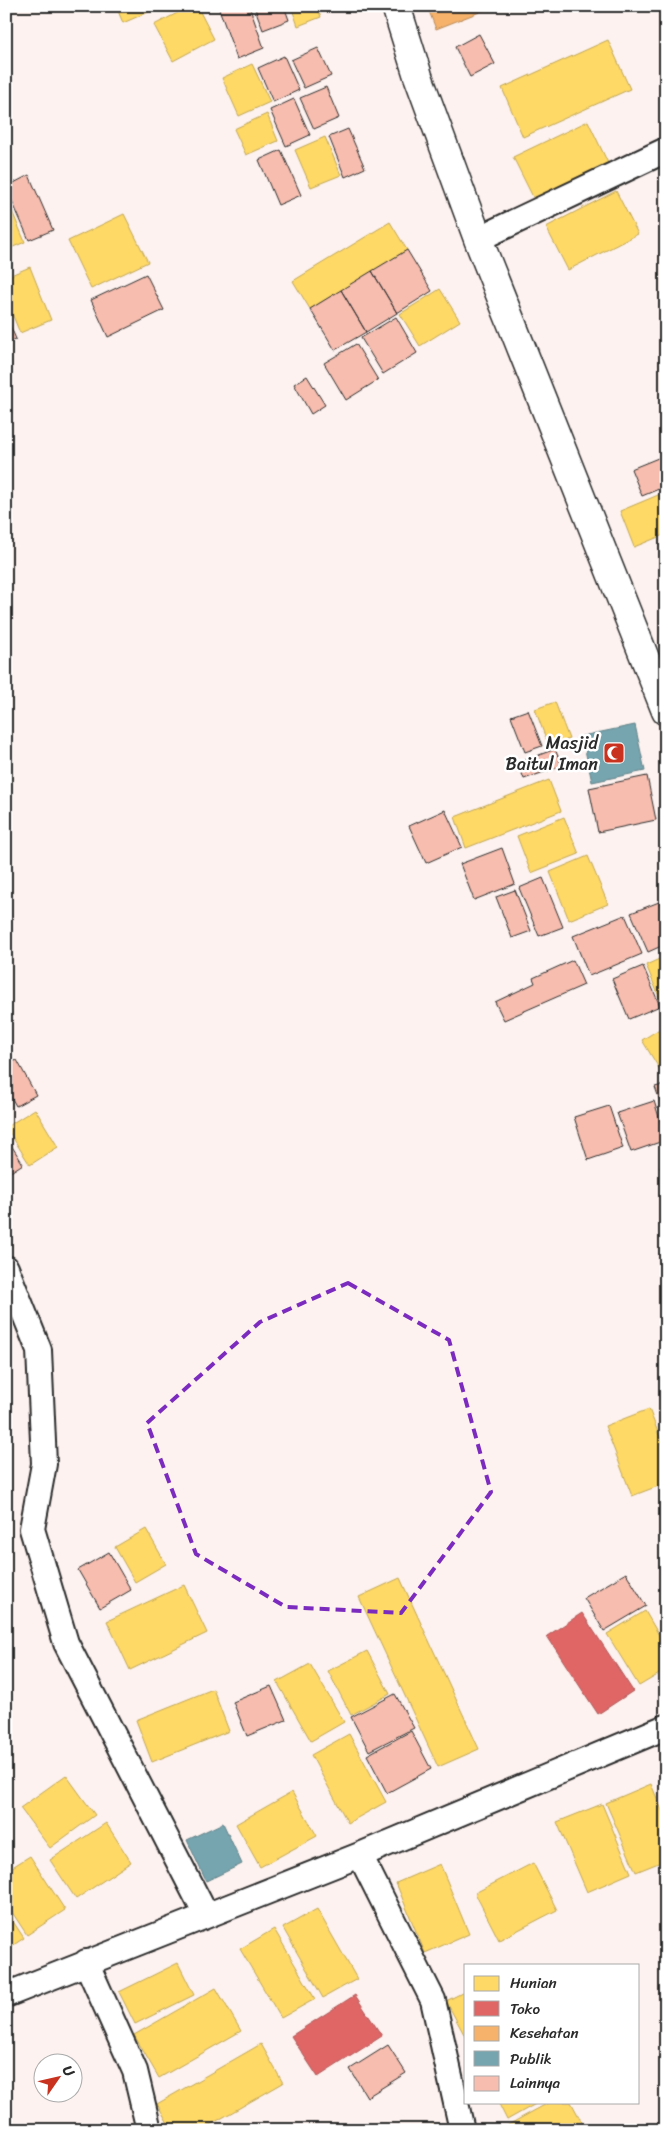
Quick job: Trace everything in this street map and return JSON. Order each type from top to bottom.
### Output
[{"type":"main road","points":[[396,6],[418,76],[478,239],[666,711]]},
{"type":"street","points":[[478,239],[666,150]]},
{"type":"street","points":[[6,1268],[39,1350],[44,1464],[32,1529],[66,1643],[206,1915]]},
{"type":"street","points":[[6,1995],[360,1855],[666,1727]]},
{"type":"street","points":[[360,1855],[433,2000],[462,2130]]},
{"type":"street","points":[[86,1962],[135,2071],[150,2130]]},
{"type":"highlighted area","points":[[348,1283],[449,1340],[491,1492],[401,1613],[286,1607],[196,1554],[147,1423],[260,1322]]},
{"type":"building: Hunian","points":[[116,6],[162,6],[123,23]]},
{"type":"building: Hunian","points":[[191,6],[197,6],[214,39],[173,61],[154,25]]},
{"type":"building: Hunian","points":[[291,6],[317,6],[321,17],[298,26]]},
{"type":"building: Hunian","points":[[608,40],[630,89],[523,137],[502,88]]},
{"type":"building: Hunian","points":[[252,64],[270,102],[239,116],[222,78]]},
{"type":"building: Hunian","points":[[267,114],[278,141],[246,155],[234,129]]},
{"type":"building: Hunian","points":[[588,121],[608,163],[534,199],[513,157]]},
{"type":"building: Hunian","points":[[325,137],[341,175],[311,187],[295,150]]},
{"type":"building: Hunian","points":[[616,191],[638,234],[568,270],[546,227]]},
{"type":"building: Hunian","points":[[6,197],[25,242],[6,250]]},
{"type":"building: Hunian","points":[[124,214],[148,262],[91,289],[68,241]]},
{"type":"building: Hunian","points":[[390,222],[407,250],[310,309],[293,281]]},
{"type":"building: Hunian","points":[[30,267],[51,320],[20,333],[6,299],[6,277]]},
{"type":"building: Hunian","points":[[440,289],[460,321],[420,346],[400,314]]},
{"type":"building: Hunian","points":[[663,493],[666,499],[666,534],[634,547],[620,511]]},
{"type":"building: Hunian","points":[[555,702],[569,739],[549,747],[535,709]]},
{"type":"building: Hunian","points":[[549,780],[561,811],[466,848],[455,817]]},
{"type":"building: Hunian","points":[[564,817],[579,854],[531,873],[517,836]]},
{"type":"building: Hunian","points":[[588,856],[608,904],[569,920],[550,872]]},
{"type":"building: Hunian","points":[[666,956],[666,1005],[663,1006],[646,965]]},
{"type":"building: Hunian","points":[[666,1025],[666,1077],[665,1078],[642,1040]]},
{"type":"building: Hunian","points":[[35,1109],[58,1147],[30,1165],[6,1127]]},
{"type":"building: Hunian","points":[[649,1409],[666,1453],[666,1483],[632,1496],[605,1426]]},
{"type":"building: Hunian","points":[[146,1529],[166,1564],[135,1582],[115,1547]]},
{"type":"building: Hunian","points":[[400,1578],[479,1749],[438,1767],[359,1597]]},
{"type":"building: Hunian","points":[[184,1585],[207,1633],[130,1670],[107,1621]]},
{"type":"building: Hunian","points":[[645,1611],[666,1647],[666,1670],[639,1686],[607,1634]]},
{"type":"building: Hunian","points":[[367,1651],[390,1694],[351,1715],[328,1671]]},
{"type":"building: Hunian","points":[[310,1664],[344,1722],[311,1741],[277,1682]]},
{"type":"building: Hunian","points":[[213,1689],[229,1731],[152,1762],[136,1720]]},
{"type":"building: Hunian","points":[[349,1734],[386,1802],[348,1823],[311,1755]]},
{"type":"building: Hunian","points":[[66,1775],[95,1815],[50,1848],[20,1808]]},
{"type":"building: Hunian","points":[[651,1784],[666,1820],[666,1860],[636,1872],[606,1803]]},
{"type":"building: Hunian","points":[[292,1792],[317,1836],[260,1867],[236,1824]]},
{"type":"building: Hunian","points":[[602,1804],[631,1873],[587,1892],[557,1822]]},
{"type":"building: Hunian","points":[[106,1823],[131,1862],[76,1899],[50,1860]]},
{"type":"building: Hunian","points":[[30,1856],[65,1910],[27,1935],[6,1903],[6,1871]]},
{"type":"building: Hunian","points":[[533,1863],[557,1910],[499,1940],[475,1893]]},
{"type":"building: Hunian","points":[[440,1864],[469,1934],[425,1953],[396,1883]]},
{"type":"building: Hunian","points":[[317,1909],[357,1979],[323,1998],[283,1928]]},
{"type":"building: Hunian","points":[[6,1911],[24,1938],[6,1950]]},
{"type":"building: Hunian","points":[[274,1929],[315,1999],[281,2018],[240,1949]]},
{"type":"building: Hunian","points":[[178,1963],[194,1995],[135,2024],[119,1992]]},
{"type":"building: Hunian","points":[[216,1988],[241,2031],[159,2078],[134,2035]]},
{"type":"building: Hunian","points":[[464,1992],[464,2034],[446,2001]]},
{"type":"building: Hunian","points":[[261,2044],[283,2083],[201,2130],[172,2130],[157,2104]]},
{"type":"building: Hunian","points":[[499,2104],[535,2104],[507,2120]]},
{"type":"building: Hunian","points":[[546,2104],[572,2104],[585,2128],[499,2130]]},
{"type":"building: Hunian","points":[[435,2124],[437,2130],[422,2130]]},
{"type":"building: Toko","points":[[582,1613],[633,1691],[598,1714],[547,1636]]},
{"type":"building: Toko","points":[[355,1995],[382,2036],[318,2077],[291,2036]]},
{"type":"building: Kesehatan","points":[[427,6],[495,6],[436,29]]},
{"type":"building: Publik","name":"Masjid Baitul Iman","points":[[635,725],[645,771],[592,782],[582,736]]},
{"type":"building: Publik","points":[[223,1823],[242,1864],[206,1881],[187,1840]]},
{"type":"building: Lainnya","points":[[218,6],[249,6],[264,48],[237,59]]},
{"type":"building: Lainnya","points":[[254,6],[284,6],[289,20],[263,30]]},
{"type":"building: Lainnya","points":[[479,34],[495,64],[470,77],[455,47]]},
{"type":"building: Lainnya","points":[[318,48],[331,76],[304,88],[291,60]]},
{"type":"building: Lainnya","points":[[284,56],[299,90],[273,102],[258,68]]},
{"type":"building: Lainnya","points":[[326,87],[339,118],[314,129],[300,98]]},
{"type":"building: Lainnya","points":[[294,99],[310,135],[286,146],[270,110]]},
{"type":"building: Lainnya","points":[[348,129],[365,168],[345,177],[329,137]]},
{"type":"building: Lainnya","points":[[281,150],[301,195],[278,205],[259,160]]},
{"type":"building: Lainnya","points":[[29,175],[53,230],[29,240],[6,187]]},
{"type":"building: Lainnya","points":[[407,250],[432,291],[397,313],[372,271]]},
{"type":"building: Lainnya","points":[[372,271],[397,313],[366,332],[341,290]]},
{"type":"building: Lainnya","points":[[146,274],[164,310],[108,337],[91,300]]},
{"type":"building: Lainnya","points":[[341,290],[366,332],[335,350],[310,309]]},
{"type":"building: Lainnya","points":[[6,316],[16,339],[6,343]]},
{"type":"building: Lainnya","points":[[396,317],[417,353],[383,374],[361,338]]},
{"type":"building: Lainnya","points":[[356,344],[378,380],[346,400],[324,363]]},
{"type":"building: Lainnya","points":[[307,376],[325,405],[311,414],[294,384]]},
{"type":"building: Lainnya","points":[[663,456],[666,464],[666,486],[642,496],[631,469]]},
{"type":"building: Lainnya","points":[[528,710],[542,746],[525,752],[511,716]]},
{"type":"building: Lainnya","points":[[555,749],[562,766],[524,779],[518,763]]},
{"type":"building: Lainnya","points":[[647,776],[656,820],[598,832],[589,788]]},
{"type":"building: Lainnya","points":[[445,810],[462,847],[426,863],[409,826]]},
{"type":"building: Lainnya","points":[[502,848],[515,884],[474,900],[460,864]]},
{"type":"building: Lainnya","points":[[543,878],[563,927],[539,936],[519,888]]},
{"type":"building: Lainnya","points":[[515,890],[531,931],[512,938],[496,897]]},
{"type":"building: Lainnya","points":[[659,902],[666,918],[666,944],[648,952],[631,913]]},
{"type":"building: Lainnya","points":[[625,915],[642,954],[589,976],[573,936]]},
{"type":"building: Lainnya","points":[[573,960],[584,985],[504,1020],[495,1002],[535,983],[533,978]]},
{"type":"building: Lainnya","points":[[643,966],[660,1006],[629,1019],[612,979]]},
{"type":"building: Lainnya","points":[[17,1060],[36,1095],[16,1106],[6,1088],[6,1065]]},
{"type":"building: Lainnya","points":[[666,1084],[666,1118],[655,1087]]},
{"type":"building: Lainnya","points":[[654,1101],[666,1140],[631,1152],[617,1113]]},
{"type":"building: Lainnya","points":[[609,1106],[623,1148],[588,1160],[574,1117]]},
{"type":"building: Lainnya","points":[[6,1137],[23,1164],[6,1175]]},
{"type":"building: Lainnya","points":[[666,1166],[666,1186],[660,1167]]},
{"type":"building: Lainnya","points":[[109,1552],[131,1590],[100,1608],[78,1570]]},
{"type":"building: Lainnya","points":[[626,1573],[646,1606],[604,1631],[584,1598]]},
{"type":"building: Lainnya","points":[[271,1686],[286,1720],[247,1736],[233,1702]]},
{"type":"building: Lainnya","points":[[395,1694],[414,1728],[369,1751],[351,1717]]},
{"type":"building: Lainnya","points":[[411,1731],[431,1769],[387,1793],[367,1755]]},
{"type":"building: Lainnya","points":[[388,2045],[406,2073],[367,2097],[350,2069]]},
{"type":"place","name":"Masjid Baitul Iman","points":[[614,753]]}]
